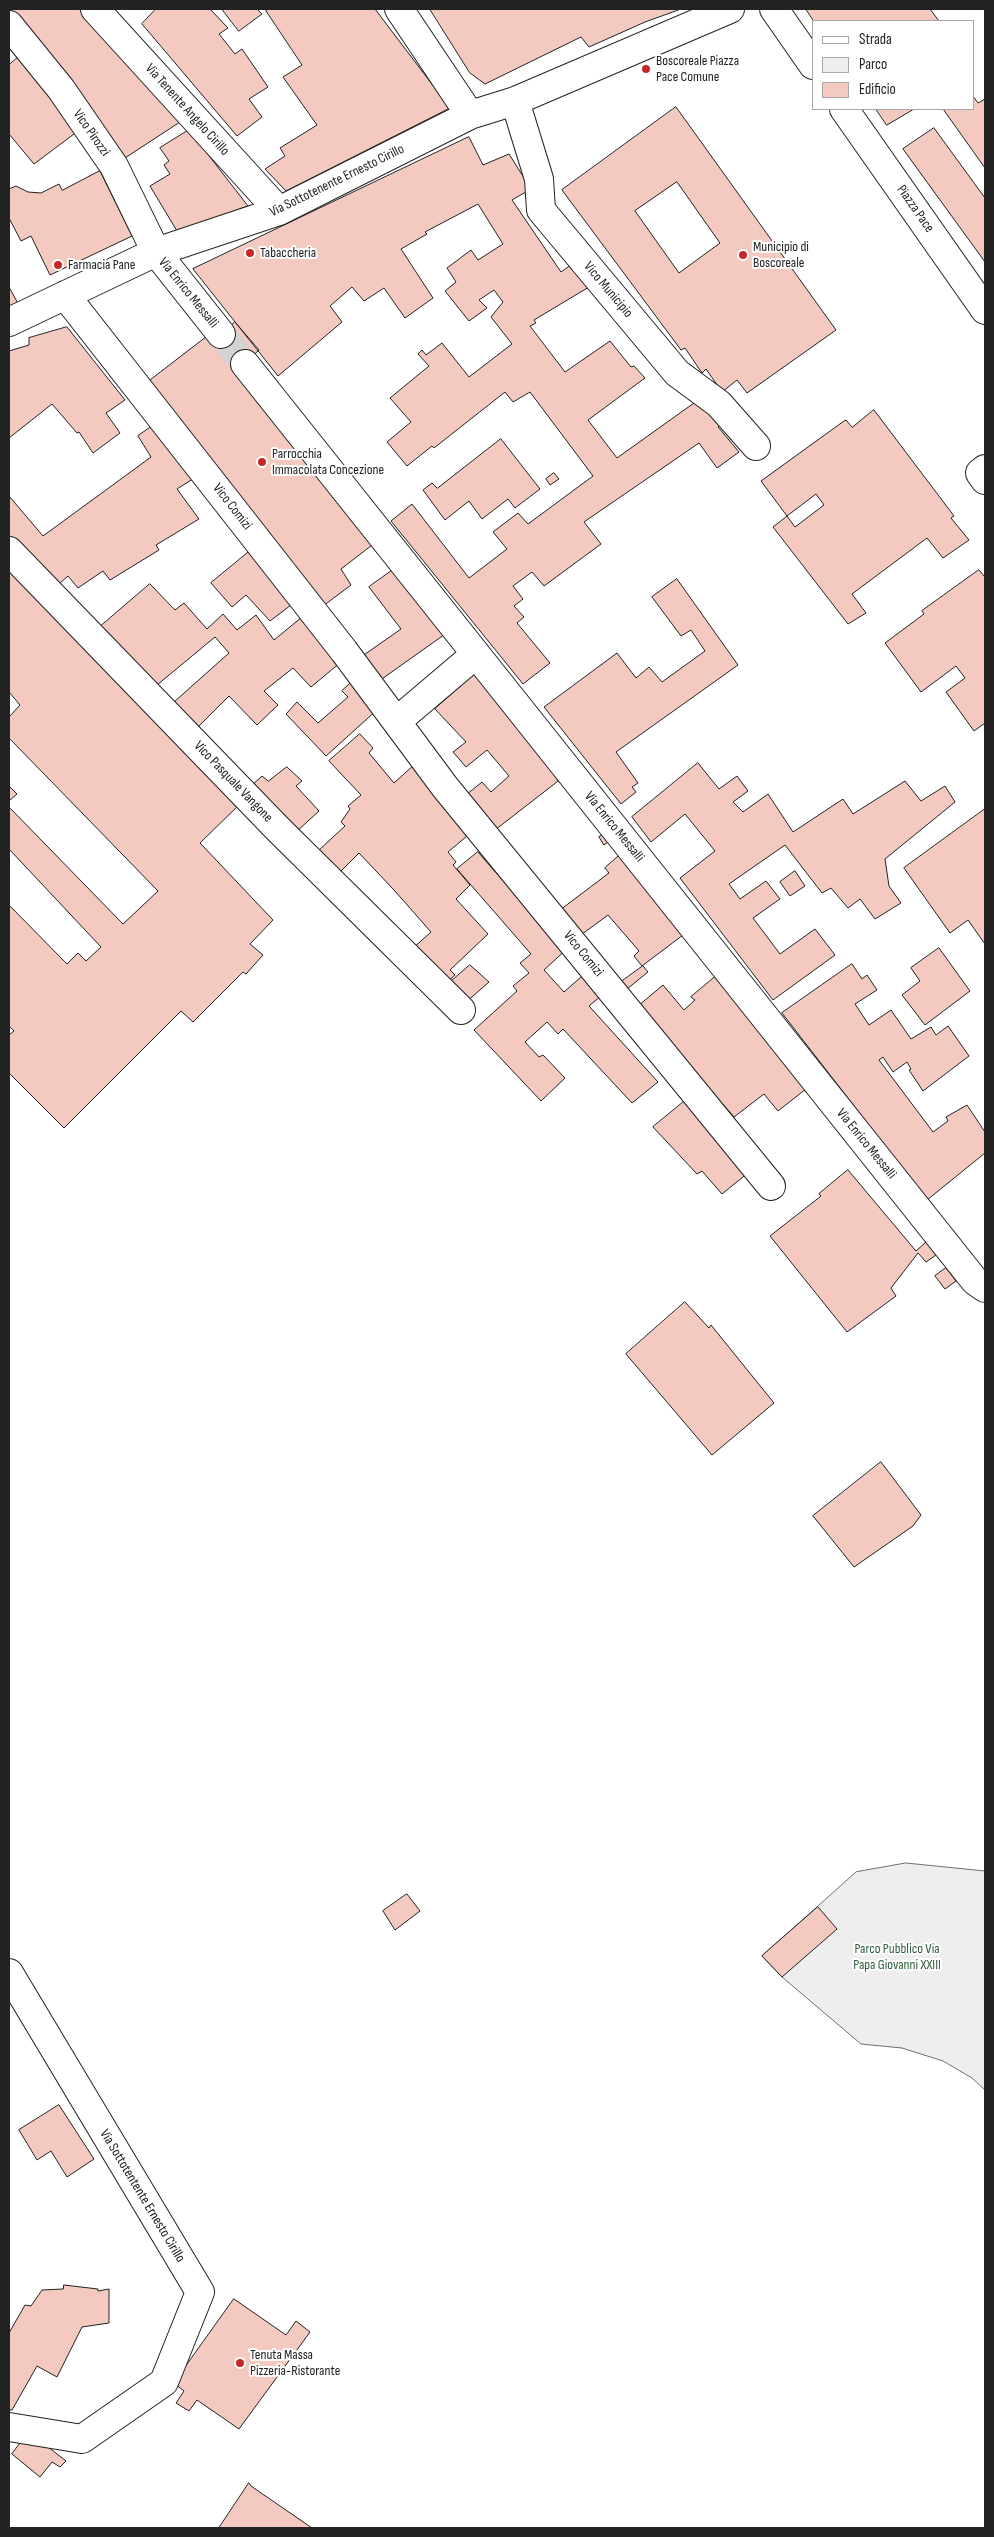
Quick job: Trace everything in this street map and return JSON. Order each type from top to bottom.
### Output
[{"type":"street","name":"Via Tenente Angelo Cirillo","points":[[95,9],[279,211]]},
{"type":"street","points":[[399,9],[470,115]]},
{"type":"street","name":"Via Sottotenente Ernesto Cirillo","points":[[9,322],[156,252],[279,211],[470,115],[515,101],[730,9]]},
{"type":"street","points":[[774,9],[812,63]]},
{"type":"street","name":"Vico Pirozzi","points":[[9,24],[61,89],[114,166],[156,252]]},
{"type":"street","name":"Vico Municipio","points":[[515,101],[539,179],[542,210],[677,374],[719,404],[756,446]]},
{"type":"street","name":"Piazza Pace","points":[[845,110],[985,310]]},
{"type":"street","name":"Via Enrico Messalli","points":[[156,252],[221,334]]},
{"type":"street","name":"Vico Comizi","points":[[65,295],[338,643],[446,787],[771,1186]]},
{"type":"street","name":"Via Enrico Messalli","points":[[245,364],[975,1281],[985,1288]]},
{"type":"street","name":"Vico Pasquale Vangone","points":[[9,551],[284,835],[461,1010]]},
{"type":"street","points":[[397,721],[476,654]]},
{"type":"street","name":"Via Sottotentente Ernesto Cirillo","points":[[9,1973],[200,2292],[164,2382],[123,2412],[82,2439],[9,2428]]},
{"type":"green space","name":"Parco Pubblico Via Papa Giovanni XXIII","points":[[906,1863],[985,1871],[985,2090],[972,2078],[943,2061],[902,2048],[861,2044],[782,1977],[762,1956],[856,1872]]},
{"type":"building","points":[[10,9],[79,9],[180,122],[125,158]]},
{"type":"building","points":[[156,9],[210,9],[228,28],[219,34],[235,54],[242,49],[268,87],[249,99],[262,117],[237,136],[142,24]]},
{"type":"building","points":[[222,9],[257,9],[262,14],[239,31]]},
{"type":"building","points":[[269,9],[375,9],[450,108],[286,191],[265,169],[285,156],[280,148],[317,125],[283,77],[302,65],[266,11]]},
{"type":"building","points":[[430,9],[681,9],[645,22],[589,47],[581,37],[485,84],[470,73]]},
{"type":"building","points":[[806,9],[930,9],[938,20],[813,20]]},
{"type":"building","points":[[22,54],[82,128],[34,164],[9,134],[9,65]]},
{"type":"building","points":[[974,97],[978,103],[985,99],[985,168],[944,110],[974,110]]},
{"type":"building","name":"Municipio di Boscoreale","points":[[676,107],[836,330],[747,393],[737,380],[722,392],[706,369],[702,373],[685,348],[681,350],[562,190]],"holes":[[[677,182],[720,243],[679,273],[635,211]]]},
{"type":"building","points":[[877,110],[912,110],[887,125]]},
{"type":"building","points":[[934,128],[985,198],[985,262],[903,149]]},
{"type":"building","points":[[189,130],[248,206],[177,231],[150,186],[170,174],[164,165],[169,161],[160,148]]},
{"type":"building","points":[[469,137],[483,165],[509,154],[531,189],[512,200],[561,272],[572,264],[589,287],[534,320],[536,323],[530,326],[565,372],[610,341],[631,367],[634,366],[645,378],[588,420],[617,458],[701,398],[721,425],[718,427],[739,452],[717,468],[699,443],[584,522],[601,544],[544,586],[532,572],[513,586],[523,599],[514,606],[524,617],[517,623],[550,663],[523,684],[391,521],[412,504],[469,578],[507,549],[493,532],[518,513],[528,524],[593,476],[530,392],[513,402],[505,392],[434,448],[432,446],[407,466],[387,442],[411,422],[390,398],[429,366],[418,354],[422,350],[426,355],[442,343],[469,377],[512,344],[491,317],[503,302],[494,290],[479,300],[487,308],[469,321],[445,291],[456,282],[447,268],[471,250],[478,260],[503,244],[478,204],[425,232],[427,234],[401,249],[433,298],[405,318],[384,288],[364,301],[352,287],[330,306],[342,322],[278,376],[193,269]]},
{"type":"building","points":[[100,171],[132,236],[50,275],[31,236],[21,241],[9,218],[9,189],[16,186],[28,192],[41,193],[59,184],[62,190]]},
{"type":"building","points":[[9,287],[21,309],[9,314]]},
{"type":"building","name":"Parrocchia Immacolata Concezione","points":[[235,322],[259,350],[240,368],[376,542],[341,569],[351,585],[323,606],[146,383],[211,333],[215,339]]},
{"type":"building","points":[[67,327],[125,400],[106,413],[120,433],[93,453],[79,432],[77,433],[52,404],[9,438],[9,351],[29,345],[29,338]]},
{"type":"building","points":[[874,410],[954,516],[951,518],[969,540],[943,558],[927,538],[852,594],[866,613],[848,624],[773,527],[787,516],[761,481],[844,421],[846,420],[852,427]],"holes":[[[816,494],[824,505],[795,527],[787,516]]]},
{"type":"building","points":[[157,423],[196,477],[177,489],[199,519],[156,545],[159,550],[110,580],[103,571],[78,588],[68,576],[59,584],[41,572],[9,538],[9,496],[43,536],[151,457],[138,436]]},
{"type":"building","points":[[501,439],[540,489],[515,508],[508,499],[482,519],[469,501],[445,520],[423,490],[432,483],[437,488]]},
{"type":"building","points":[[554,473],[559,479],[550,485],[546,479]]},
{"type":"building","points":[[250,551],[291,605],[270,621],[246,595],[232,607],[211,583]]},
{"type":"building","points":[[9,564],[241,803],[200,843],[273,920],[250,944],[263,955],[246,974],[243,972],[193,1022],[181,1011],[64,1128],[9,1073],[9,1035],[14,1031],[9,1026],[9,905],[67,964],[78,953],[86,961],[101,947],[9,849],[9,807],[123,924],[158,891],[9,738],[9,717],[20,705],[9,692]]},
{"type":"building","points":[[397,567],[448,632],[379,681],[361,657],[401,629],[369,587]]},
{"type":"building","points":[[979,570],[985,577],[985,723],[974,731],[946,692],[965,678],[956,666],[921,692],[885,643],[924,614],[922,611]]},
{"type":"building","points":[[677,579],[738,665],[616,752],[638,783],[632,787],[636,792],[621,804],[544,707],[617,653],[636,678],[649,667],[662,682],[705,651],[691,630],[681,636],[652,597]]},
{"type":"building","points":[[150,584],[175,610],[184,603],[207,629],[223,614],[237,630],[256,615],[274,640],[302,617],[341,662],[311,687],[293,668],[264,691],[278,705],[257,725],[229,696],[198,727],[174,702],[229,653],[215,637],[157,685],[101,626]]},
{"type":"building","points":[[476,673],[562,778],[495,830],[466,795],[482,782],[491,792],[509,776],[487,750],[466,767],[453,752],[466,742],[435,709]]},
{"type":"building","points":[[354,680],[378,709],[326,756],[286,714],[297,702],[318,723],[348,697],[342,691]]},
{"type":"building","points":[[360,734],[373,748],[369,753],[394,783],[415,764],[473,831],[448,852],[456,862],[453,865],[470,885],[456,899],[488,934],[450,970],[455,975],[446,983],[412,949],[431,932],[359,853],[340,872],[319,850],[345,826],[341,822],[350,809],[348,806],[361,795],[329,761]]},
{"type":"building","points":[[698,763],[719,789],[737,776],[748,791],[733,802],[743,812],[768,794],[793,832],[843,799],[853,814],[905,781],[921,801],[945,786],[955,802],[885,859],[889,886],[901,903],[875,919],[860,899],[848,908],[831,888],[822,893],[785,845],[729,884],[740,899],[766,881],[780,899],[753,918],[780,954],[815,929],[835,955],[773,1000],[680,878],[715,851],[685,814],[651,842],[632,817]]},
{"type":"building","points":[[287,767],[302,781],[296,786],[319,811],[296,832],[251,786],[262,776],[268,781]]},
{"type":"building","points":[[9,786],[17,794],[9,801]]},
{"type":"building","points":[[985,809],[985,944],[968,920],[950,933],[904,868]]},
{"type":"building","points":[[607,832],[612,839],[604,845],[599,837]]},
{"type":"building","points":[[478,852],[531,913],[570,946],[544,970],[564,992],[590,969],[608,990],[589,1006],[658,1082],[632,1103],[563,1029],[558,1034],[547,1022],[525,1042],[539,1057],[543,1055],[565,1078],[541,1101],[474,1030],[517,991],[513,986],[529,973],[520,963],[531,954],[457,869]]},
{"type":"building","points":[[621,854],[683,935],[642,966],[634,956],[639,951],[608,915],[581,935],[560,910],[609,873],[605,868]]},
{"type":"building","points":[[795,871],[805,886],[790,896],[780,882]]},
{"type":"building","points":[[939,948],[970,991],[925,1025],[902,995],[920,981],[911,968]]},
{"type":"building","points":[[852,964],[862,979],[867,975],[877,990],[855,1004],[869,1025],[891,1010],[911,1039],[931,1027],[936,1035],[948,1026],[969,1056],[923,1091],[909,1070],[911,1069],[907,1062],[893,1072],[883,1057],[879,1060],[933,1132],[948,1121],[946,1117],[967,1105],[985,1132],[985,1153],[927,1200],[782,1013]]},
{"type":"building","points":[[470,965],[489,982],[465,1003],[447,985]]},
{"type":"building","points":[[643,966],[648,972],[627,989],[621,982]]},
{"type":"building","points":[[715,977],[806,1089],[778,1111],[764,1094],[734,1117],[638,1006],[663,985],[684,1010],[695,1000],[691,997]]},
{"type":"building","points":[[692,1095],[749,1172],[722,1194],[702,1171],[697,1174],[653,1127]]},
{"type":"building","points":[[848,1170],[916,1251],[926,1242],[936,1255],[926,1262],[918,1253],[891,1288],[896,1296],[847,1332],[770,1236],[821,1196],[819,1194]]},
{"type":"building","points":[[946,1268],[956,1281],[945,1289],[935,1276]]},
{"type":"building","points":[[685,1302],[709,1328],[711,1325],[774,1403],[712,1455],[626,1354]]},
{"type":"building","points":[[881,1462],[921,1515],[913,1526],[854,1567],[813,1516]]},
{"type":"building","points":[[407,1894],[420,1911],[395,1930],[383,1911]]},
{"type":"building","points":[[818,1907],[837,1929],[782,1977],[762,1956]]},
{"type":"building","points":[[59,2105],[94,2159],[67,2177],[51,2151],[37,2160],[19,2130]]},
{"type":"building","points":[[64,2285],[98,2289],[98,2291],[109,2289],[109,2323],[82,2327],[57,2377],[37,2366],[12,2410],[9,2410],[9,2333],[25,2305],[31,2306],[42,2290],[63,2289]]},
{"type":"building","points":[[234,2299],[286,2335],[296,2321],[310,2332],[239,2429],[197,2400],[189,2411],[176,2403],[184,2391],[174,2383]]},
{"type":"building","points":[[29,2432],[66,2461],[60,2467],[52,2462],[40,2477],[12,2454]]},
{"type":"building","points":[[249,2483],[251,2486],[312,2528],[219,2528]]},
{"type":"tunnel","points":[[221,334],[245,364]]},
{"type":"place","name":"Boscoreale Piazza Pace Comune","points":[[646,69]]},
{"type":"place","name":"Tabaccheria","points":[[250,253]]},
{"type":"place","name":"Municipio di Boscoreale","points":[[743,255]]},
{"type":"place","name":"Farmacia Pane","points":[[58,265]]},
{"type":"place","name":"Parrocchia Immacolata Concezione","points":[[262,462]]},
{"type":"place","name":"Tenuta Massa Pizzeria-Ristorante","points":[[240,2363]]}]
